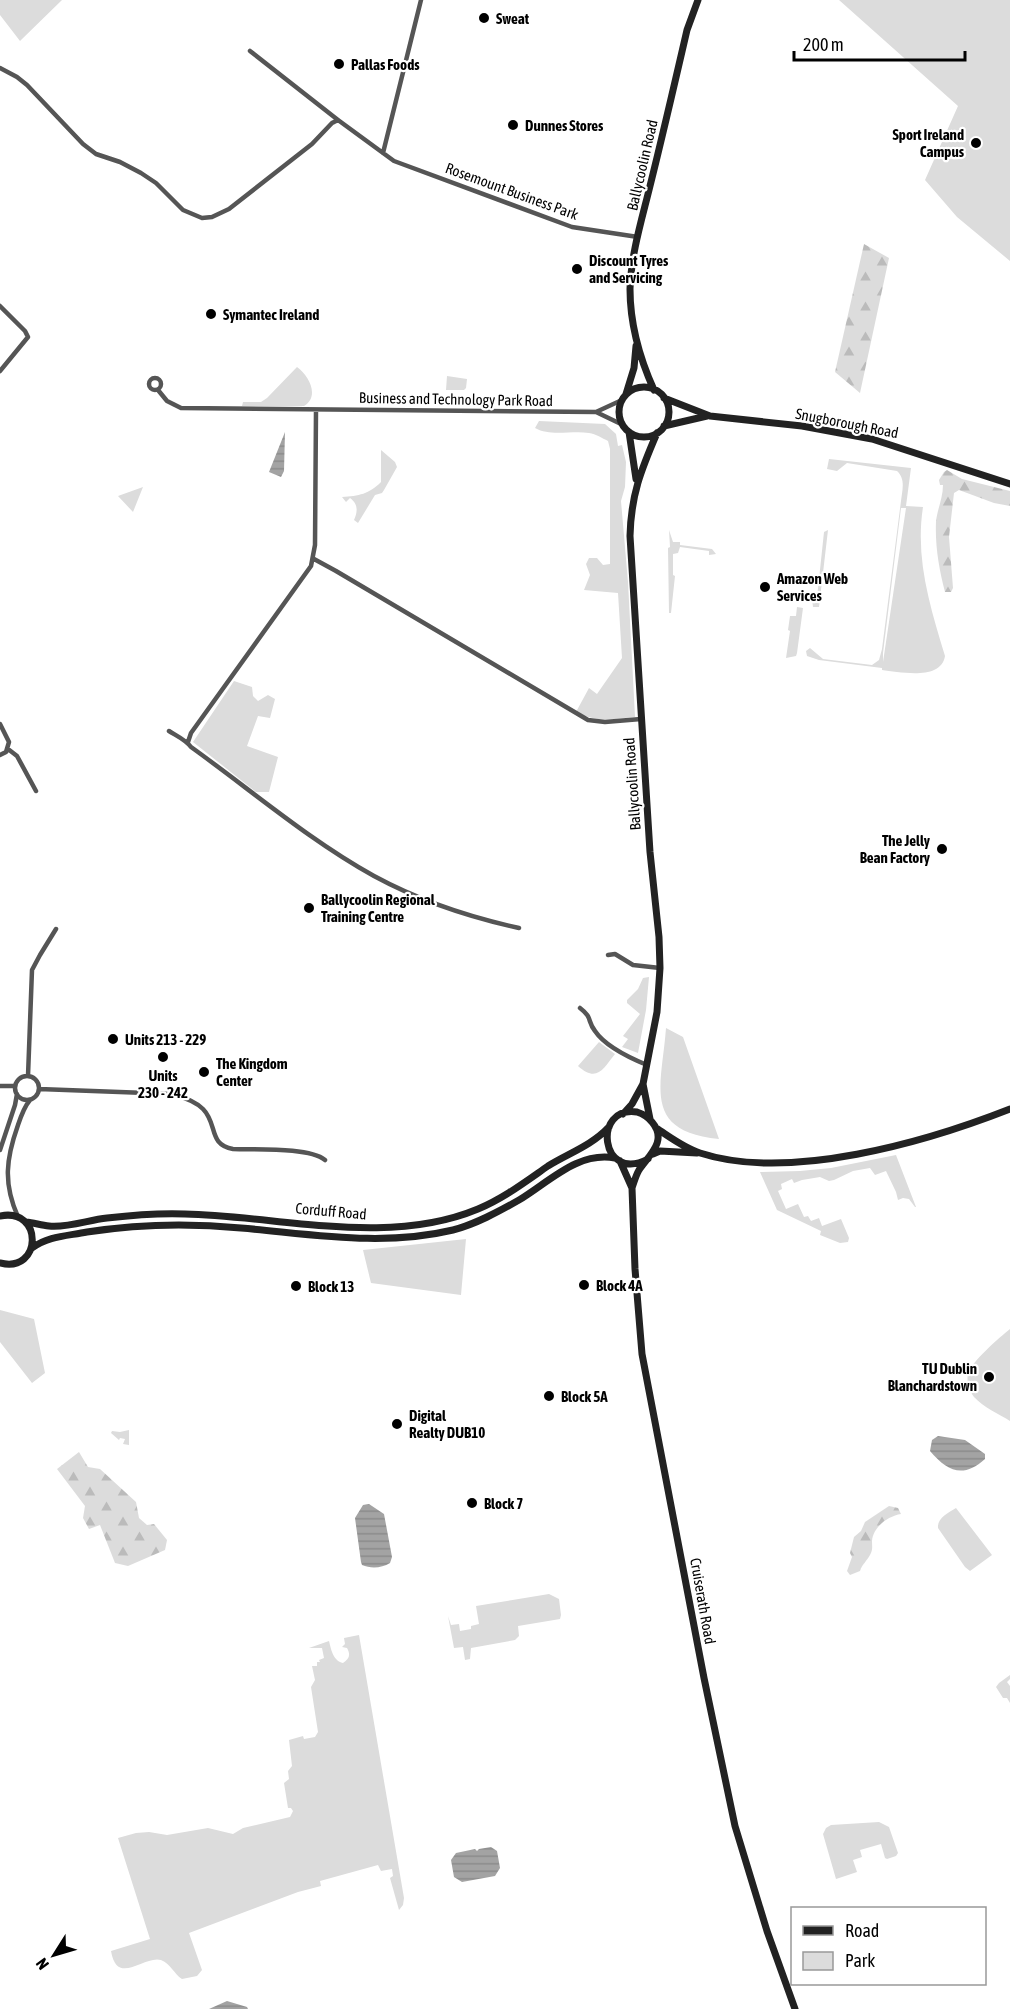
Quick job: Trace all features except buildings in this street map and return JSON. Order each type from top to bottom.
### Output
[{"type":"main road","name":"Ballycoolin Road","points":[[654,390],[636,338],[630,288],[638,237],[687,30],[698,0]]},
{"type":"main road","name":"Ballycoolin Road","points":[[624,397],[634,368],[636,338]]},
{"type":"main road","points":[[642,387],[654,390],[664,398],[668,413],[664,426],[657,433],[643,437],[629,432],[621,423],[619,412],[624,397],[642,387]]},
{"type":"main road","name":"Snugborough Road","points":[[664,398],[710,416],[802,426],[872,439],[1010,484]]},
{"type":"main road","name":"Snugborough Road","points":[[664,426],[710,416]]},
{"type":"main road","name":"Ballycoolin Road","points":[[629,432],[637,482]]},
{"type":"main road","name":"Ballycoolin Road","points":[[623,1114],[632,1104],[643,1084],[657,1012],[660,968],[630,536],[630,517],[637,482],[657,433]]},
{"type":"main road","name":"Ballycoolin Road","points":[[643,1084],[650,1119]]},
{"type":"main road","points":[[656,1128],[699,1153],[728,1160],[799,1162],[833,1158],[923,1139],[1010,1109]]},
{"type":"main road","points":[[650,1157],[658,1138],[656,1128],[650,1119],[637,1113],[623,1114],[612,1121],[606,1136],[607,1145],[618,1160],[633,1164],[650,1157],[660,1152],[699,1153]]},
{"type":"main road","name":"Corduff Road","points":[[26,1222],[60,1226],[132,1216],[184,1214],[240,1216],[373,1228],[424,1224],[460,1216],[491,1203],[550,1165],[593,1142],[609,1127]]},
{"type":"main road","name":"Corduff Road","points":[[0,1263],[9,1265],[20,1262],[32,1248],[48,1238],[158,1226],[240,1228],[378,1240],[423,1236],[456,1229],[490,1215],[581,1161],[598,1156],[618,1160]]},
{"type":"main road","name":"Cruiserath Road","points":[[650,1157],[637,1172],[632,1188],[634,1269],[642,1354],[701,1667],[735,1826],[767,1931],[795,2009]]},
{"type":"main road","name":"Cruiserath Road","points":[[618,1160],[632,1188]]},
{"type":"main road","points":[[0,1216],[13,1215],[26,1222],[33,1235],[32,1248]]},
{"type":"street","points":[[383,153],[421,1],[413,0]]},
{"type":"street","name":"Rosemount Business Park","points":[[250,51],[394,161],[572,227],[638,237]]},
{"type":"street","points":[[0,68],[27,85],[83,144],[96,154],[120,162],[141,173],[156,183],[183,210],[202,218],[212,218],[229,209],[312,144],[332,123],[338,120]]},
{"type":"street","points":[[0,306],[25,331],[28,338],[0,371]]},
{"type":"street","name":"Business and Technology Park Road","points":[[158,390],[166,401],[181,408],[596,412],[621,423]]},
{"type":"street","name":"Business and Technology Park Road","points":[[596,412],[624,397]]},
{"type":"street","points":[[188,742],[191,733],[314,560],[316,410]]},
{"type":"street","points":[[314,560],[588,720],[605,722],[641,719]]},
{"type":"street","points":[[0,724],[9,742],[8,749],[0,755]]},
{"type":"street","points":[[169,730],[328,848],[374,876],[442,907],[519,928]]},
{"type":"street","points":[[8,749],[17,756],[36,791]]},
{"type":"street","points":[[28,1076],[33,970],[56,929]]},
{"type":"street","points":[[608,955],[615,954],[633,965],[660,968]]},
{"type":"street","points":[[580,1008],[589,1014],[596,1033],[624,1055],[647,1065]]},
{"type":"street","points":[[0,1150],[15,1105],[17,1094],[15,1086],[21,1077],[28,1076],[38,1081],[39,1089],[37,1095],[24,1108],[8,1156],[9,1189],[18,1217]]},
{"type":"street","points":[[0,1086],[15,1086]]},
{"type":"street","points":[[39,1089],[66,1088],[173,1095],[194,1102],[203,1110],[222,1146],[232,1149],[307,1152],[325,1160]]},
{"type":"street","points":[[17,1094],[22,1099],[30,1100]]},
{"type":"green space","points":[[0,0],[62,0],[20,41],[0,15]]},
{"type":"green space","name":"Sport Ireland Campus","points":[[839,0],[1010,0],[1010,261],[957,217],[925,180],[958,106]]},
{"type":"green space","points":[[864,244],[889,258],[860,393],[835,372]]},
{"type":"green space","points":[[297,367],[311,386],[311,397],[304,406],[242,406],[243,402],[261,402],[267,398]]},
{"type":"green space","points":[[447,376],[467,379],[466,388],[446,390]]},
{"type":"green space","points":[[539,421],[605,424],[616,434],[618,446],[622,445],[626,462],[625,487],[621,501],[635,717],[598,719],[576,712],[589,688],[597,694],[622,658],[618,593],[584,590],[590,575],[586,564],[589,558],[597,558],[603,565],[610,564],[610,449],[608,441],[589,433],[541,431],[535,428]]},
{"type":"green space","points":[[381,450],[395,462],[397,467],[382,493],[375,495],[358,523],[354,520],[357,511],[355,503],[350,498],[346,502],[342,497],[363,494],[381,482]]},
{"type":"green space","points":[[829,459],[911,468],[906,506],[923,507],[922,564],[929,601],[945,656],[942,664],[936,669],[919,673],[899,672],[819,660],[807,656],[806,651],[810,648],[823,659],[872,665],[879,660],[903,489],[902,478],[897,471],[847,463],[837,471],[827,469]],"holes":[[[901,508],[906,508],[883,662]]]},
{"type":"green space","points":[[947,470],[962,479],[1010,491],[1010,506],[994,503],[959,490],[954,493],[949,537],[953,588],[951,592],[945,592],[936,540],[936,522],[943,485],[940,485],[939,480]]},
{"type":"green space","points":[[143,487],[133,512],[118,496]]},
{"type":"green space","points":[[669,530],[673,542],[712,549],[716,554],[709,555],[709,551],[680,547],[678,553],[673,554],[673,575],[675,576],[671,613],[669,613]]},
{"type":"green space","points":[[828,530],[819,607],[813,607],[812,598],[817,598],[824,532]]},
{"type":"green space","points":[[797,607],[803,608],[797,653],[796,656],[786,658],[790,616],[796,616]]},
{"type":"green space","points":[[234,681],[252,687],[253,696],[258,701],[268,695],[275,699],[270,718],[258,716],[247,746],[278,757],[269,792],[256,792],[193,742]]},
{"type":"green space","points":[[649,977],[638,1053],[622,1047],[628,1039],[623,1036],[640,1014],[627,1003],[627,1000],[638,989],[643,978]]},
{"type":"green space","points":[[666,1028],[683,1037],[719,1139],[694,1134],[677,1126],[667,1115],[662,1102],[660,1086]]},
{"type":"green space","points":[[599,1042],[615,1054],[603,1069],[595,1074],[590,1073],[578,1066]]},
{"type":"green space","points":[[896,1155],[916,1207],[909,1199],[898,1200],[886,1171],[875,1175],[870,1168],[853,1171],[829,1181],[820,1177],[794,1183],[792,1179],[781,1184],[782,1189],[778,1191],[786,1209],[798,1204],[804,1217],[808,1216],[811,1221],[819,1218],[822,1226],[841,1219],[849,1238],[848,1242],[840,1243],[820,1235],[821,1231],[777,1210],[760,1172],[831,1168]]},
{"type":"green space","points":[[466,1239],[461,1295],[371,1283],[363,1250]]},
{"type":"green space","points":[[0,1310],[34,1319],[45,1373],[32,1383],[0,1342]]},
{"type":"green space","name":"TU Dublin Blanchardstown","points":[[1010,1329],[1010,1421],[974,1397],[968,1377],[970,1369],[980,1357]]},
{"type":"green space","points":[[129,1430],[129,1445],[123,1444],[125,1439],[120,1438],[119,1440],[111,1433],[112,1431]]},
{"type":"green space","points":[[79,1452],[88,1467],[100,1469],[136,1502],[139,1518],[147,1525],[154,1524],[167,1540],[165,1550],[128,1566],[115,1563],[100,1525],[89,1529],[83,1518],[85,1506],[57,1469]]},
{"type":"green space","points":[[889,1506],[898,1508],[901,1514],[891,1517],[878,1527],[873,1536],[869,1557],[860,1571],[850,1575],[847,1571],[852,1557],[850,1553],[854,1537],[861,1531],[865,1522]]},
{"type":"green space","points":[[956,1508],[992,1555],[970,1571],[938,1528],[941,1519]]},
{"type":"green space","points":[[549,1594],[559,1599],[560,1619],[518,1626],[519,1636],[515,1640],[471,1648],[470,1659],[465,1660],[463,1647],[454,1648],[448,1616],[451,1625],[459,1624],[460,1631],[471,1629],[471,1626],[479,1624],[476,1606]]},
{"type":"green space","points":[[359,1635],[404,1898],[403,1905],[399,1910],[390,1878],[393,1876],[392,1869],[381,1871],[378,1865],[320,1881],[321,1886],[298,1892],[189,1933],[202,1970],[197,1976],[182,1979],[161,1960],[132,1967],[119,1967],[114,1962],[111,1951],[150,1939],[118,1838],[136,1833],[149,1832],[167,1835],[208,1828],[233,1834],[243,1828],[290,1817],[293,1811],[288,1808],[284,1783],[289,1779],[288,1771],[292,1766],[289,1740],[303,1736],[304,1739],[315,1737],[318,1732],[311,1687],[315,1680],[312,1666],[317,1666],[317,1662],[324,1658],[322,1648],[309,1648],[329,1641],[335,1657],[343,1663],[349,1655],[347,1648],[342,1647],[345,1644],[344,1638]]},
{"type":"green space","points":[[1010,1675],[1007,1682],[1010,1686],[1010,1703],[1007,1698],[1003,1698],[996,1687]]},
{"type":"green space","points":[[879,1822],[889,1827],[898,1853],[896,1856],[885,1858],[881,1844],[860,1850],[862,1857],[853,1860],[857,1872],[836,1879],[823,1834],[826,1828],[831,1825]]},
{"type":"shaded area","points":[[285,432],[284,471],[281,477],[269,472]]},
{"type":"shaded area","points":[[938,1436],[965,1440],[985,1454],[985,1459],[970,1469],[962,1471],[949,1468],[930,1451],[932,1440]]},
{"type":"shaded area","points":[[369,1504],[384,1514],[392,1557],[390,1563],[380,1567],[365,1566],[361,1562],[355,1518],[363,1505]]},
{"type":"shaded area","points":[[491,1847],[497,1851],[500,1868],[495,1876],[462,1882],[454,1877],[451,1860],[456,1853]]},
{"type":"shaded area","points":[[227,2001],[247,2007],[248,2009],[209,2009]]},
{"type":"place","name":"Sweat","points":[[484,18]]},
{"type":"place","name":"Pallas Foods","points":[[339,64]]},
{"type":"place","name":"Dunnes Stores","points":[[513,125]]},
{"type":"place","name":"Sport Ireland Campus","points":[[976,143]]},
{"type":"place","name":"Discount Tyres and Servicing","points":[[577,269]]},
{"type":"place","name":"Symantec Ireland","points":[[211,314]]},
{"type":"place","name":"Amazon Web Services","points":[[765,587]]},
{"type":"place","name":"The Jelly Bean Factory","points":[[942,849]]},
{"type":"place","name":"Ballycoolin Regional Training Centre","points":[[309,908]]},
{"type":"place","name":"Units 213 - 229","points":[[113,1039]]},
{"type":"place","name":"Units 230 - 242","points":[[163,1057]]},
{"type":"place","name":"The Kingdom Center","points":[[204,1072]]},
{"type":"place","name":"Block 4A","points":[[584,1285]]},
{"type":"place","name":"Block 13","points":[[296,1286]]},
{"type":"place","name":"TU Dublin Blanchardstown","points":[[989,1377]]},
{"type":"place","name":"Block 5A","points":[[549,1396]]},
{"type":"place","name":"Digital Realty DUB10","points":[[397,1424]]},
{"type":"place","name":"Block 7","points":[[472,1503]]}]
